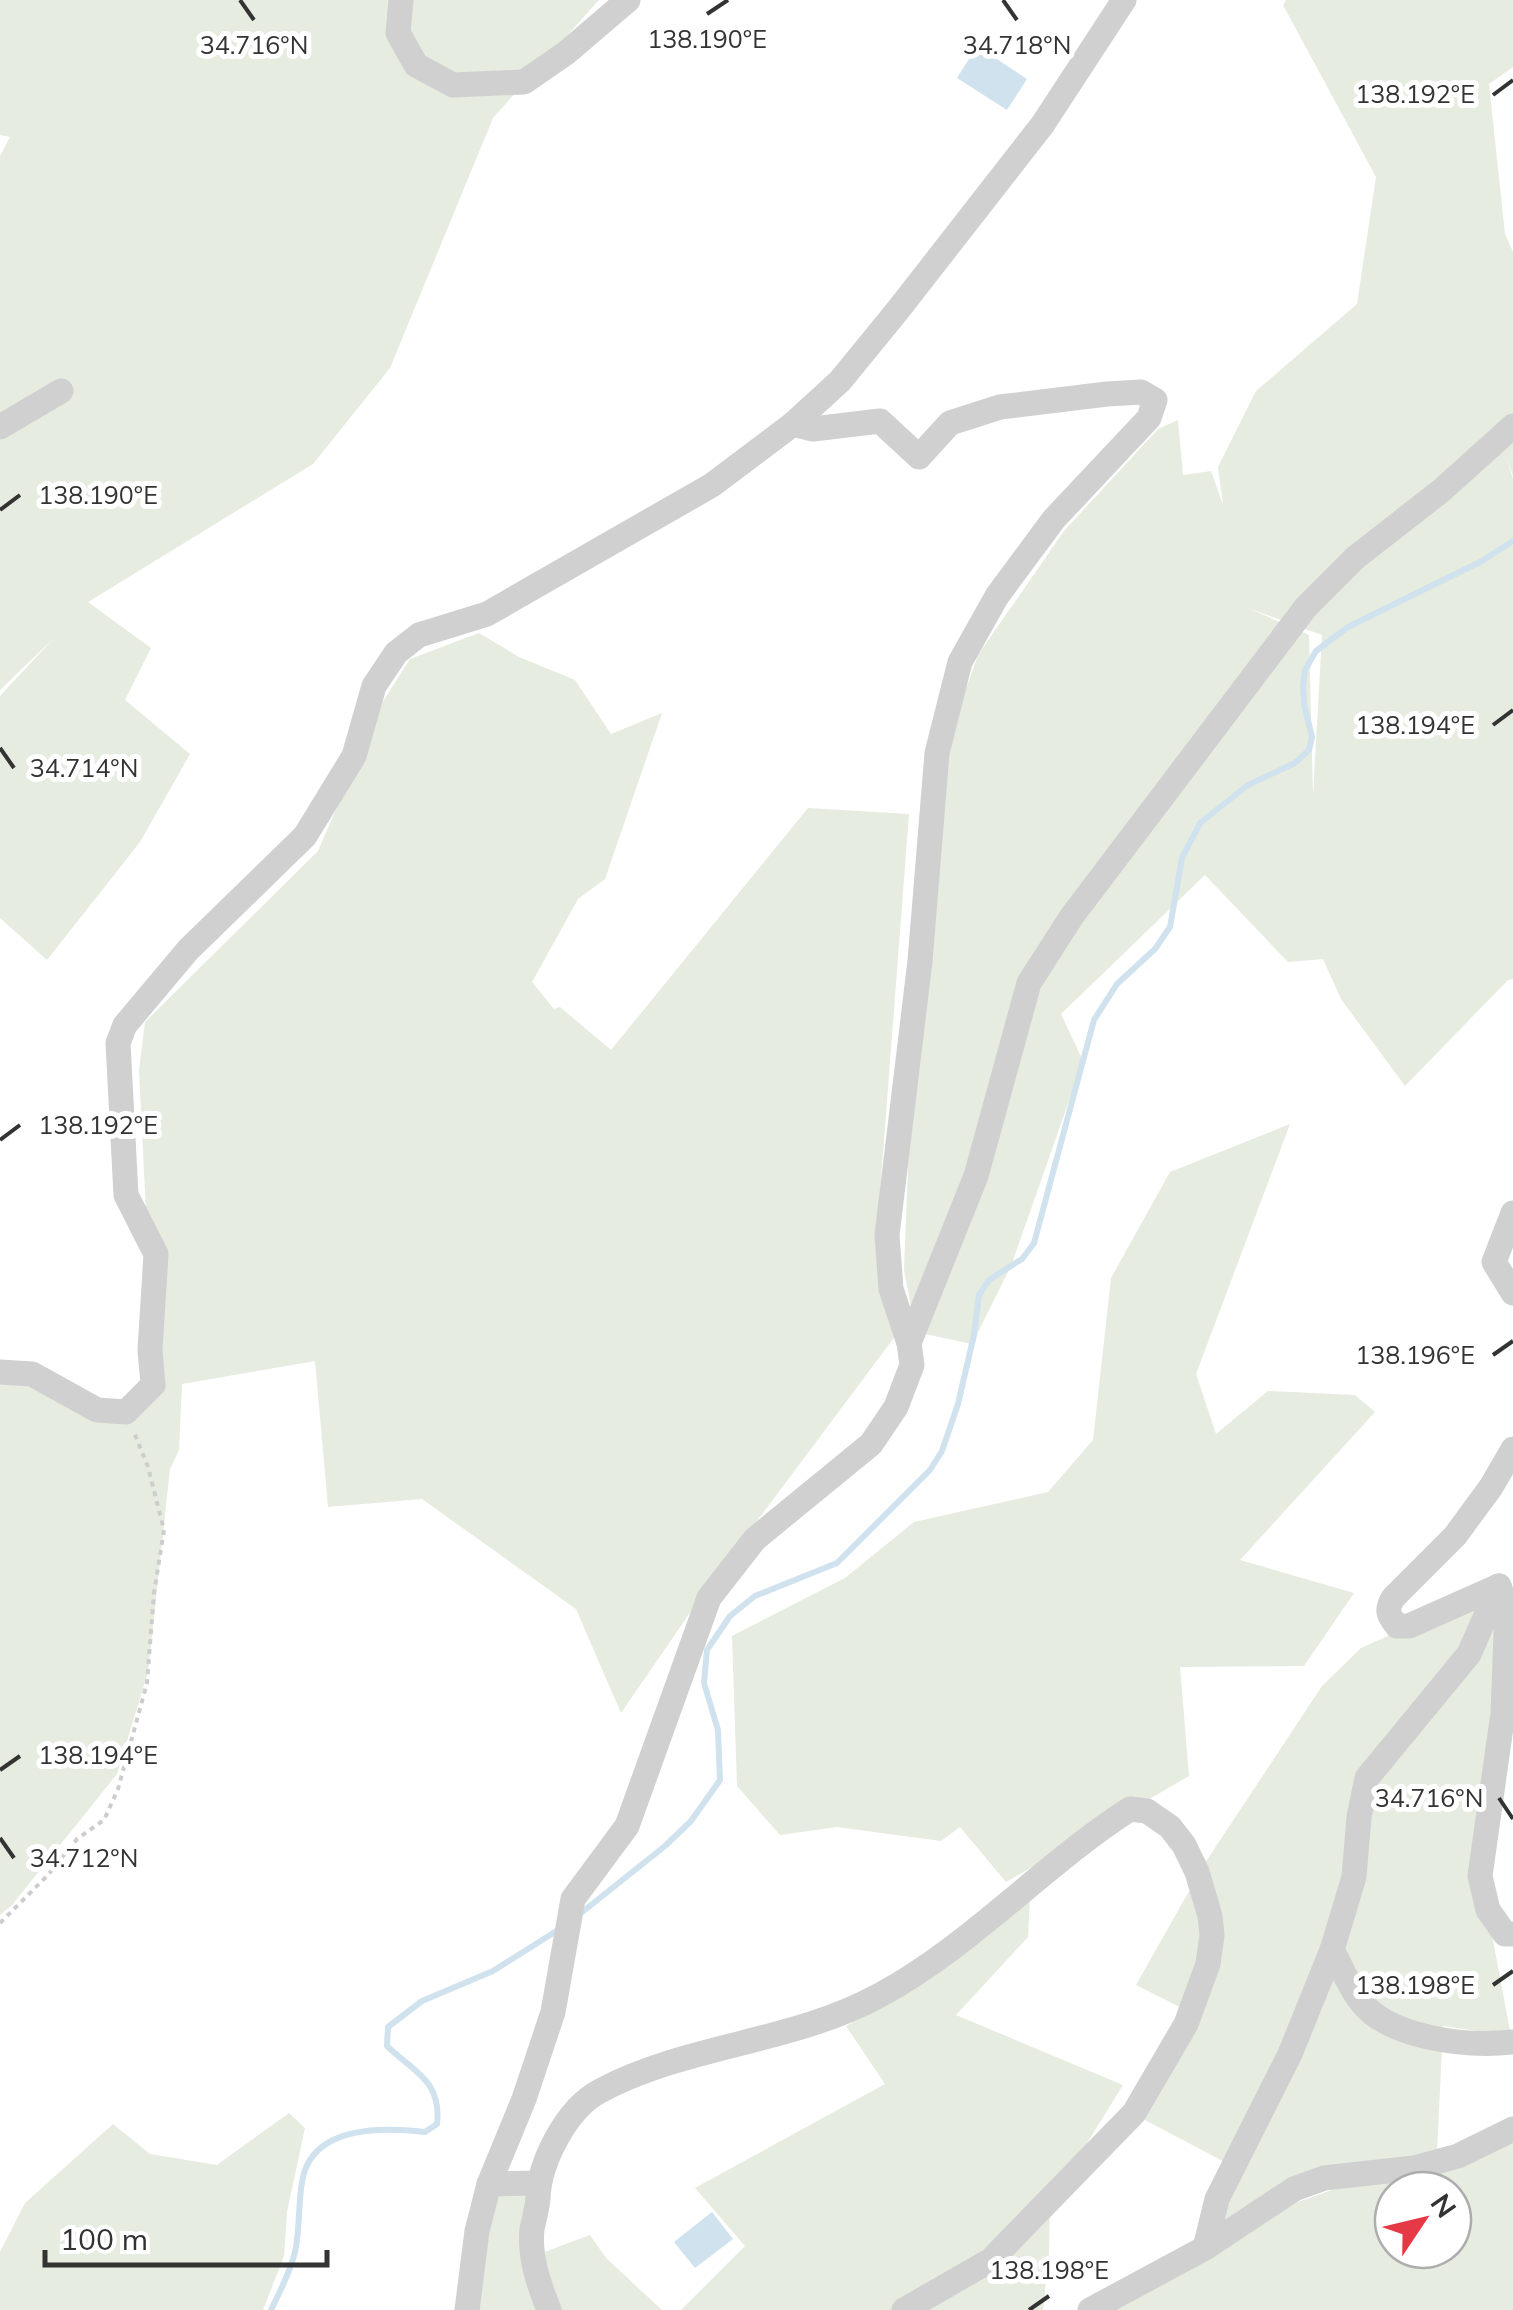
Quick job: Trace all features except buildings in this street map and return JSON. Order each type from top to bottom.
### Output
[{"type":"street","points":[[401,0],[398,33],[416,65],[452,85],[468,85],[524,82],[566,53],[628,0]]},
{"type":"street","points":[[0,1372],[32,1374],[97,1410],[126,1412],[152,1386],[150,1350],[156,1254],[126,1195],[118,1043],[125,1026],[188,950],[306,836],[354,756],[374,686],[396,653],[419,635],[487,614],[660,515],[712,485],[794,424],[840,381],[1043,124],[1124,0]]},
{"type":"street","points":[[0,427],[61,391]]},
{"type":"street","points":[[467,2310],[477,2231],[489,2184],[554,2012],[574,1899],[626,1826],[709,1598],[754,1539],[871,1444],[896,1408],[912,1364],[910,1342],[891,1290],[888,1236],[920,961],[937,753],[960,662],[997,596],[1054,519],[1149,418],[1155,400],[1141,392],[1000,408],[950,422],[919,457],[880,421],[814,429],[794,424]]},
{"type":"street","points":[[910,1342],[976,1176],[1029,983],[1072,916],[1306,606],[1355,558],[1442,490],[1513,426]]},
{"type":"street","points":[[1513,1213],[1494,1262],[1513,1293]]},
{"type":"street","points":[[1499,1586],[1408,1626],[1397,1626],[1389,1616],[1388,1608],[1394,1598],[1456,1536],[1491,1488],[1513,1448]]},
{"type":"street","points":[[1499,1586],[1507,1608],[1503,1713],[1480,1876],[1488,1910],[1505,1934],[1513,1934]]},
{"type":"street","points":[[1205,2248],[1216,2198],[1290,2054],[1332,1950],[1354,1877],[1367,1778],[1470,1654],[1499,1586]]},
{"type":"street","points":[[549,2310],[536,2276],[532,2233],[538,2184],[561,2131],[598,2092],[661,2066],[796,2030],[879,1996],[949,1950],[1111,1821],[1130,1809],[1147,1811],[1170,1827],[1184,1845],[1210,1916],[1208,1964],[1186,2024],[1134,2113],[991,2260],[904,2310]]},
{"type":"street","points":[[1332,1950],[1360,2002],[1418,2036],[1488,2045],[1513,2042]]},
{"type":"street","points":[[1090,2310],[1205,2248],[1294,2189],[1324,2178],[1414,2168],[1458,2156],[1513,2129]]},
{"type":"street","points":[[489,2184],[538,2184]]},
{"type":"path","points":[[0,1923],[48,1876],[77,1840],[104,1820],[118,1789],[147,1684],[154,1593],[164,1530],[148,1467],[126,1412]]},
{"type":"shaded area","points":[[0,0],[599,0],[493,118],[390,368],[313,464],[88,602],[151,648],[125,700],[190,754],[140,842],[47,960],[0,918],[0,696],[53,639],[0,690],[0,156],[10,137],[0,135]]},
{"type":"shaded area","points":[[1286,0],[1513,0],[1513,67],[1489,84],[1505,234],[1513,252],[1513,476],[1506,457],[1513,479],[1513,979],[1405,1086],[1341,999],[1323,959],[1288,962],[1205,875],[1061,1014],[1083,1061],[1011,1266],[972,1344],[916,1332],[904,1270],[922,812],[978,655],[1064,531],[1158,429],[1178,420],[1183,475],[1211,471],[1223,505],[1218,467],[1256,391],[1357,304],[1376,177],[1283,5]],"holes":[[[1248,608],[1322,635],[1313,796],[1309,635]]]},
{"type":"shaded area","points":[[479,633],[519,657],[575,680],[611,734],[662,713],[605,879],[578,899],[532,982],[554,1009],[560,1007],[611,1050],[808,808],[909,814],[877,1231],[896,1335],[709,1585],[621,1713],[576,1609],[422,1499],[328,1507],[315,1361],[182,1384],[179,1450],[170,1469],[148,1672],[117,1774],[0,1915],[0,1379],[40,1379],[97,1410],[155,1395],[139,1070],[145,1022],[318,851],[382,703],[410,659]]},
{"type":"shaded area","points":[[1290,1124],[1196,1374],[1216,1434],[1268,1391],[1355,1395],[1375,1412],[1240,1560],[1354,1593],[1304,1666],[1180,1667],[1189,1776],[1006,1882],[960,1827],[941,1841],[837,1827],[780,1835],[737,1786],[732,1636],[845,1578],[914,1522],[1048,1492],[1093,1440],[1111,1278],[1170,1172]]},
{"type":"shaded area","points":[[1499,1586],[1503,1596],[1472,1887],[1492,1935],[1511,2036],[1443,2026],[1437,2153],[1513,2127],[1513,2310],[1089,2310],[1249,2219],[1373,2176],[1373,2270],[1473,2270],[1473,2170],[1389,2170],[1423,2158],[1387,2170],[1373,2170],[1373,2175],[1209,2230],[1236,2168],[1143,2119],[1190,2012],[1136,1985],[1205,1863],[1322,1686],[1361,1648]]},
{"type":"shaded area","points":[[1030,1894],[1028,1937],[956,2015],[1123,2085],[1050,2203],[1043,2310],[681,2310],[745,2246],[695,2188],[885,2084],[846,2026],[904,1995]]},
{"type":"shaded area","points":[[289,2113],[305,2128],[287,2212],[284,2256],[263,2310],[0,2310],[0,2252],[25,2203],[113,2124],[150,2154],[217,2165]]},
{"type":"shaded area","points":[[497,2184],[525,2184],[547,2310],[476,2310]]},
{"type":"shaded area","points":[[590,2235],[606,2258],[662,2310],[552,2310],[542,2253]]},
{"type":"water","points":[[977,46],[1027,79],[1007,110],[957,78]]},
{"type":"water","points":[[712,2212],[733,2239],[695,2268],[674,2242]]},
{"type":"waterway","points":[[576,1917],[665,1846],[691,1821],[720,1780],[718,1730],[704,1683],[707,1650],[730,1616],[755,1596],[837,1563],[930,1470],[942,1451],[958,1404],[979,1295],[989,1280],[1022,1259],[1034,1243],[1094,1020],[1117,984],[1155,949],[1170,927],[1182,858],[1200,823],[1248,785],[1295,763],[1309,750],[1312,737],[1303,686],[1305,670],[1316,651],[1348,627],[1482,561],[1513,541]]},
{"type":"waterway","points":[[271,2310],[295,2252],[302,2182],[308,2163],[319,2149],[351,2134],[425,2132],[437,2124],[435,2097],[430,2087],[387,2046],[388,2027],[422,2001],[493,1971],[558,1930]]}]
